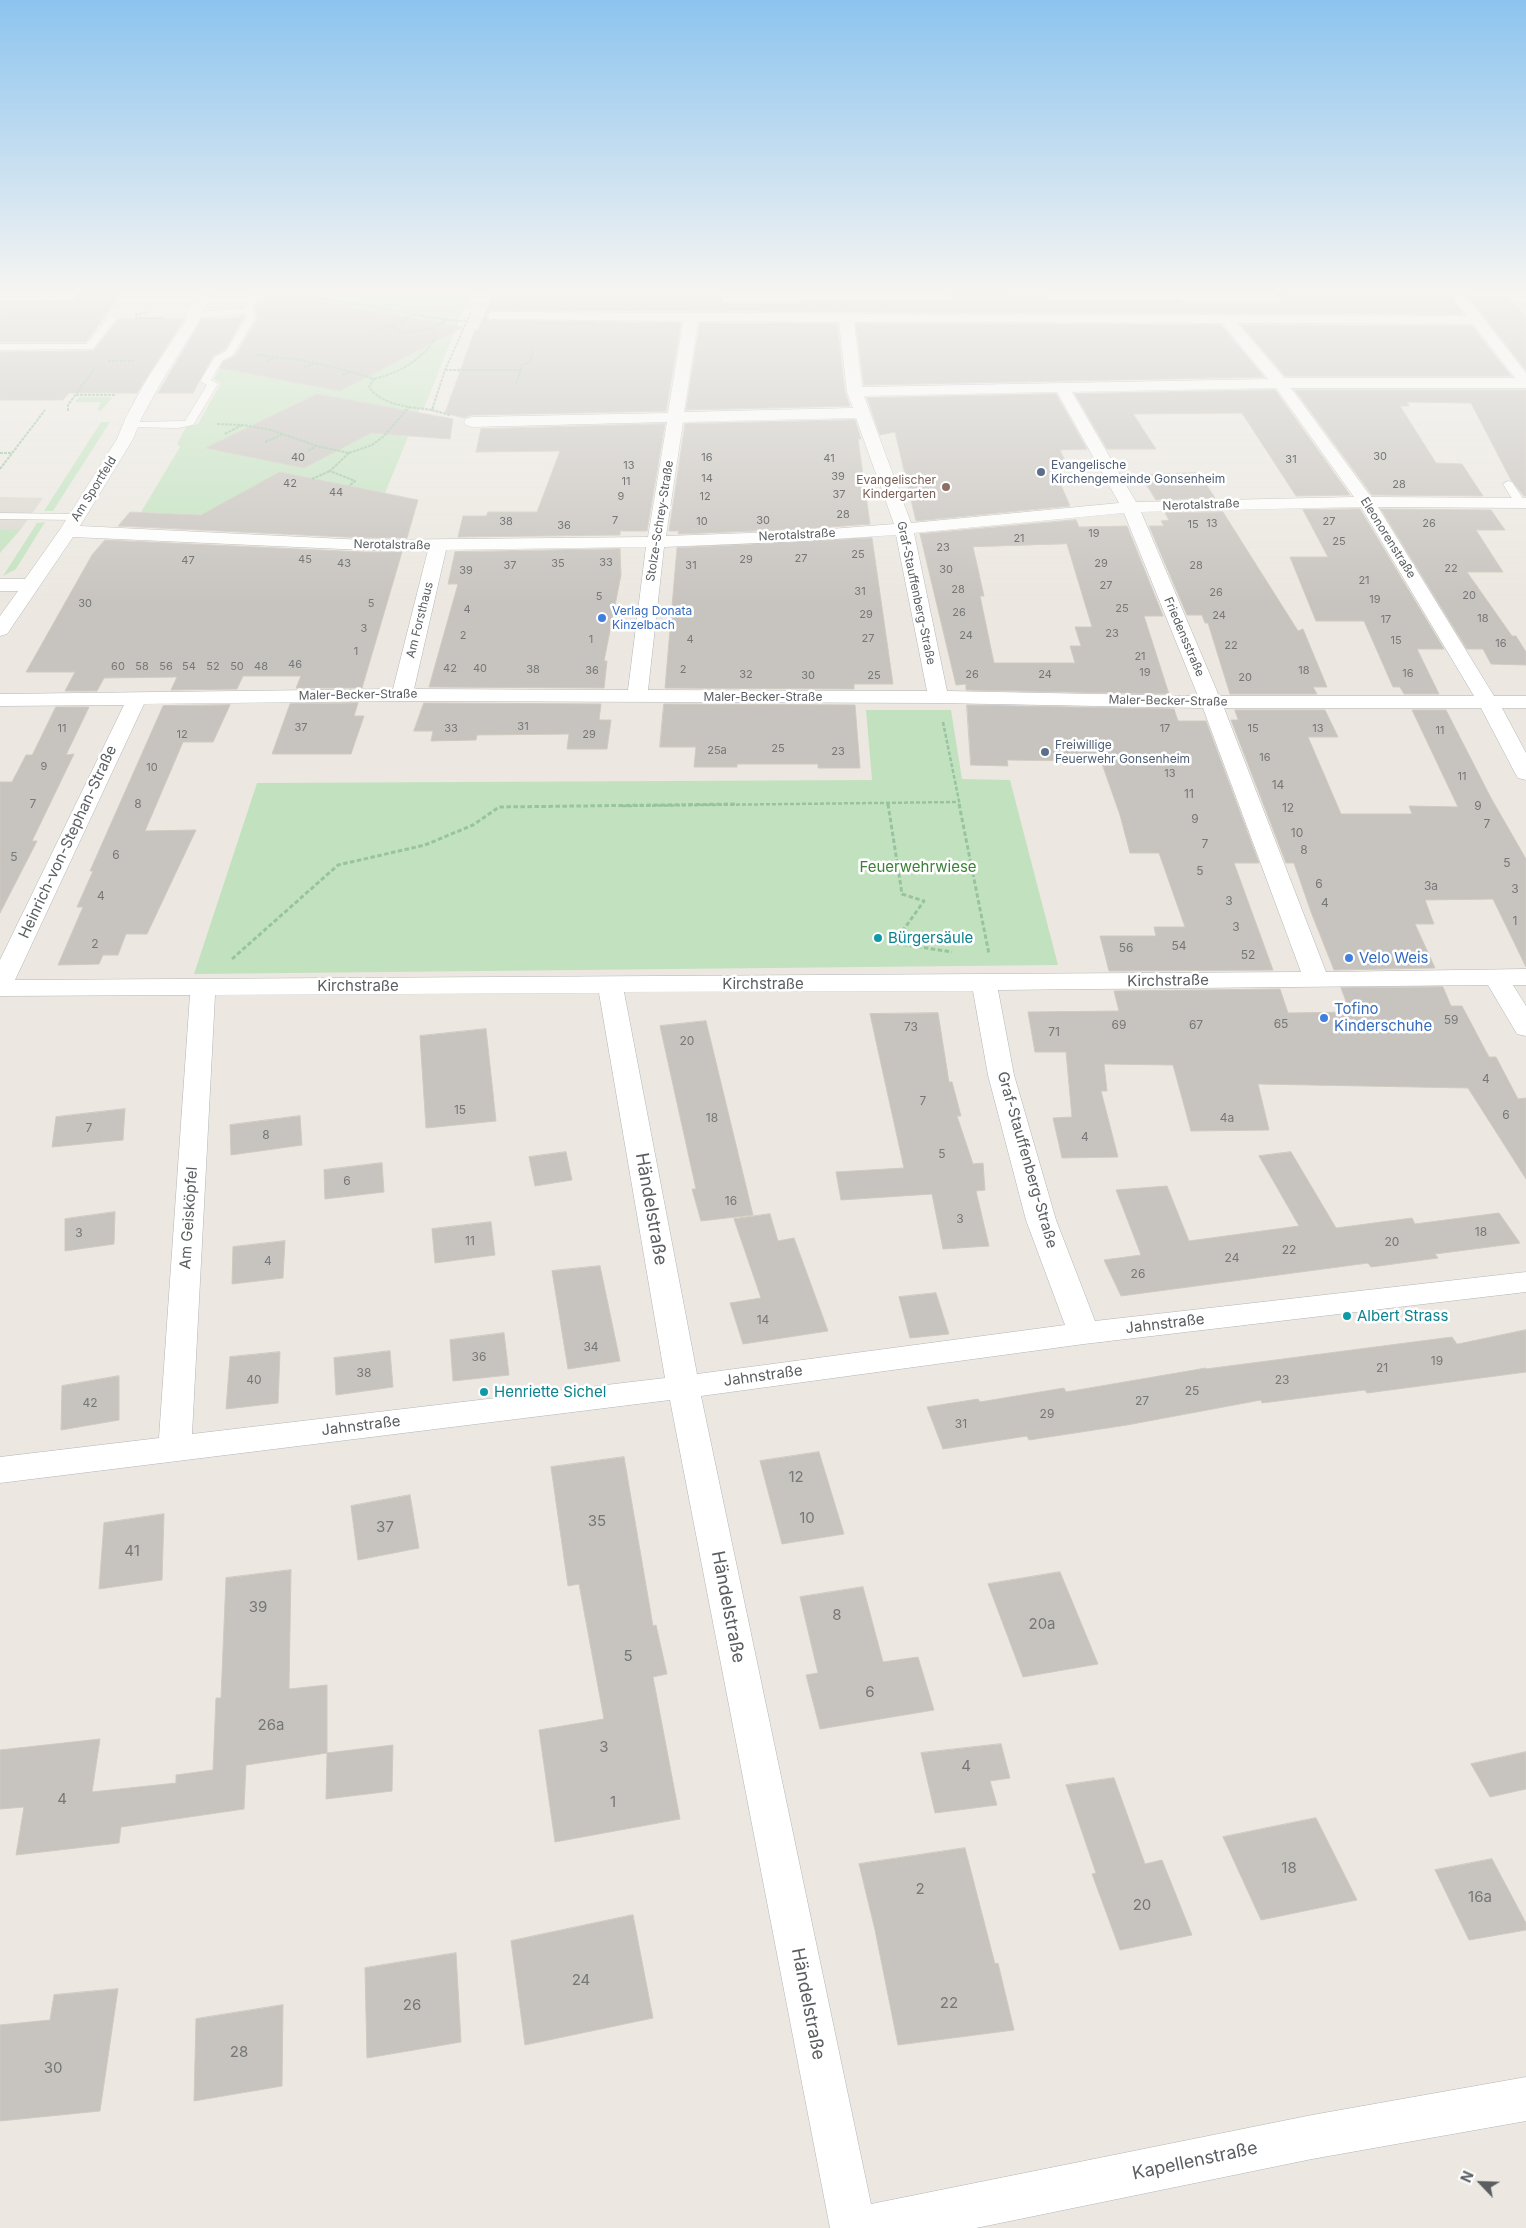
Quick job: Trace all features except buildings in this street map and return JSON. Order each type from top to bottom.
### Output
[{"type":"street","name":"Am Sportfeld","points":[[0,630],[72,524],[125,439],[146,396]]},
{"type":"street","name":"Stolze-Schrey-Straße","points":[[637,696],[656,542],[680,396]]},
{"type":"street","name":"Graf-Stauffenberg-Straße","points":[[856,396],[904,529],[940,706]]},
{"type":"street","name":"Friedensstraße","points":[[1067,396],[1130,507],[1211,702],[1317,980]]},
{"type":"street","name":"Eleonorenstraße","points":[[1289,396],[1366,502],[1488,702],[1526,773]]},
{"type":"street","points":[[472,422],[862,413]]},
{"type":"street","name":"Nerotalstraße","points":[[72,524],[355,544],[438,545],[656,542],[904,529],[1130,507],[1366,502],[1523,503]]},
{"type":"street","name":"Am Forsthaus","points":[[402,695],[438,545]]},
{"type":"street","points":[[0,585],[26,591]]},
{"type":"street","points":[[0,596],[26,591]]},
{"type":"street","name":"Maler-Becker-Straße","points":[[0,700],[402,695],[637,696],[940,706],[1211,702],[1526,702]]},
{"type":"street","name":"Heinrich-von-Stephan-Straße","points":[[0,987],[137,698]]},
{"type":"street","name":"Graf-Stauffenberg-Straße","points":[[987,971],[1001,1075],[1041,1220],[1084,1333]]},
{"type":"street","name":"Kirchstraße","points":[[0,987],[610,984],[987,971],[1317,980],[1526,977]]},
{"type":"street","points":[[1496,977],[1526,1028]]},
{"type":"street","name":"Händelstraße","points":[[610,984],[683,1387],[852,2228]]},
{"type":"street","name":"Am Geisköpfel","points":[[174,1448],[208,987]]},
{"type":"street","name":"Jahnstraße","points":[[0,1470],[683,1387],[1084,1333],[1526,1282]]},
{"type":"street","name":"Kapellenstraße","points":[[864,2228],[1312,2137],[1526,2099]]},
{"type":"lane","points":[[131,425],[178,425],[189,423],[206,396]]},
{"type":"lane","points":[[1508,484],[1523,503]]},
{"type":"lane","points":[[0,516],[72,524]]},
{"type":"path","points":[[68,411],[68,405],[75,396]]},
{"type":"path","points":[[378,396],[410,407],[432,410],[472,422]]},
{"type":"path","points":[[432,410],[437,396]]},
{"type":"path","points":[[312,478],[330,471],[349,453],[372,445],[384,436],[410,407]]},
{"type":"path","points":[[0,468],[44,410]]},
{"type":"path","points":[[189,423],[243,425],[284,434],[317,446],[349,453]]},
{"type":"path","points":[[225,434],[243,425]]},
{"type":"path","points":[[266,442],[284,434]]},
{"type":"path","points":[[308,451],[317,446]]},
{"type":"path","points":[[0,453],[12,453]]},
{"type":"path","points":[[330,471],[355,482],[349,486]]},
{"type":"path","points":[[940,706],[959,802],[987,971]]},
{"type":"path","points":[[208,987],[219,971],[338,865],[425,845],[472,825],[499,807],[959,802]]},
{"type":"path","points":[[888,803],[902,894],[924,900],[894,942],[961,954]]},
{"type":"shaded area","points":[[0,497],[43,498],[21,529],[0,529]]},
{"type":"green space","points":[[214,396],[429,396],[424,408],[419,410],[385,493],[382,493],[370,522],[141,512],[180,447],[177,444],[186,427],[198,424]]},
{"type":"green space","points":[[79,397],[113,397],[100,412],[98,409],[101,402],[75,402]]},
{"type":"green space","points":[[101,422],[110,422],[53,511],[44,511]]},
{"type":"green space","points":[[45,522],[16,569],[3,576],[37,523]]},
{"type":"green space","points":[[0,529],[21,529],[0,553]]},
{"type":"green space","name":"Feuerwehrwiese","points":[[866,710],[951,710],[962,779],[1010,780],[1058,965],[194,974],[257,783],[872,780]]},
{"type":"place","name":"Evangelische Kirchengemeinde Gonsenheim","points":[[1041,472]]},
{"type":"place","name":"Evangelischer Kindergarten","points":[[946,487]]},
{"type":"place","name":"Verlag Donata Kinzelbach","points":[[602,618]]},
{"type":"place","name":"Freiwillige Feuerwehr Gonsenheim","points":[[1045,752]]},
{"type":"place","name":"Bürgersäule","points":[[878,938]]},
{"type":"place","name":"Velo Weis","points":[[1349,958]]},
{"type":"place","name":"Tofino Kinderschuhe","points":[[1324,1018]]},
{"type":"place","name":"Albert Strass","points":[[1347,1316]]},
{"type":"place","name":"Henriette Sichel","points":[[484,1392]]}]
